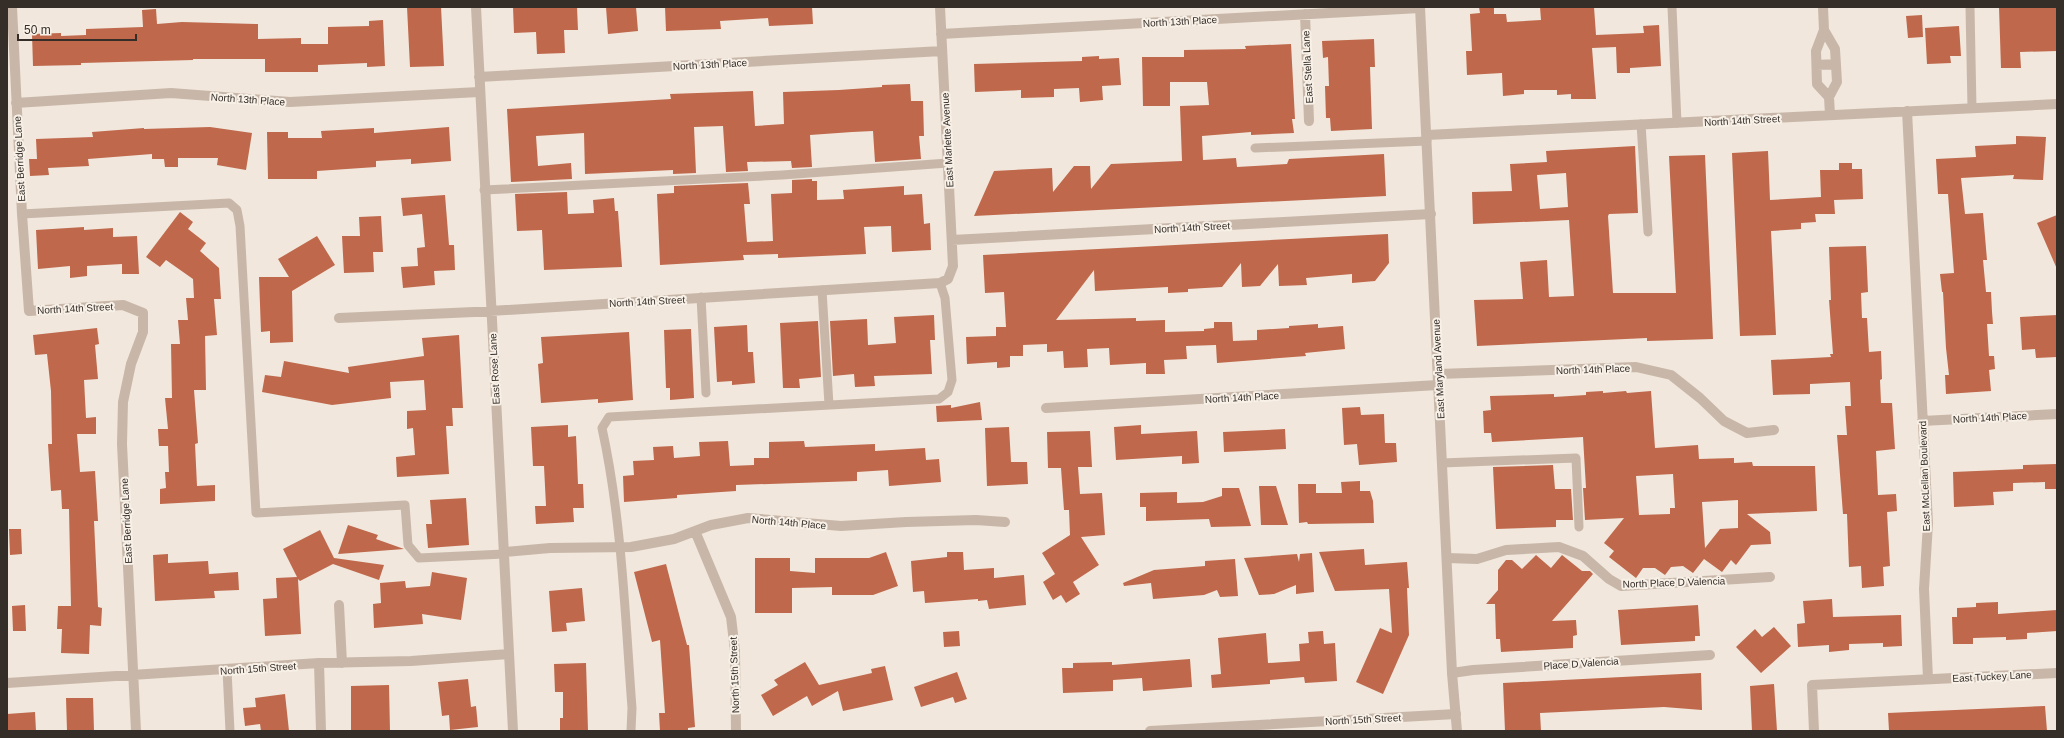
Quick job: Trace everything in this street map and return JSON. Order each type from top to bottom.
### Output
[{"type":"street","name":"East Berridge Lane","points":[[12,7],[22,214],[29,311]]},
{"type":"street","name":"East Rose Lane","points":[[476,7],[484,190],[514,731]]},
{"type":"street","name":"East Marlette Avenue","points":[[940,7],[953,266],[948,279],[940,283]]},
{"type":"street","points":[[1823,7],[1824,30],[1816,51],[1817,84],[1829,97]]},
{"type":"street","name":"North 13th Place","points":[[941,34],[1420,8]]},
{"type":"street","name":"East Maryland Avenue","points":[[1420,8],[1452,673],[1457,731]]},
{"type":"street","name":"East Stella Lane","points":[[1305,14],[1309,121]]},
{"type":"street","points":[[1824,30],[1835,49],[1837,82],[1829,97],[1830,115]]},
{"type":"street","name":"North 13th Place","points":[[479,77],[942,51]]},
{"type":"street","points":[[1817,64],[1836,64]]},
{"type":"street","name":"North 13th Place","points":[[16,103],[171,93],[290,102],[479,92]]},
{"type":"street","name":"North 14th Street","points":[[1427,138],[1641,124],[2057,104]]},
{"type":"street","name":"East McLellan Boulevard","points":[[1907,111],[1928,523],[1924,582],[1928,679]]},
{"type":"street","name":"North 14th Street","points":[[952,240],[1431,214]]},
{"type":"street","name":"North 14th Street","points":[[338,318],[940,283]]},
{"type":"street","name":"North 14th Street","points":[[29,311],[123,305],[144,313]]},
{"type":"street","name":"East Berridge Lane","points":[[136,731],[122,444],[123,402],[130,364],[143,332],[144,313]]},
{"type":"street","name":"North 14th Place","points":[[1438,374],[1636,367],[1671,375],[1700,398],[1724,421],[1747,433],[1774,430]]},
{"type":"street","name":"North 14th Place","points":[[1046,408],[1438,385]]},
{"type":"street","name":"North 14th Place","points":[[1922,421],[2057,414]]},
{"type":"street","name":"North 14th Place","points":[[504,553],[550,548],[619,548],[674,539],[711,525],[748,518],[841,526],[976,520],[1005,522]]},
{"type":"street","name":"North 15th Street","points":[[695,531],[731,617],[735,651],[736,731]]},
{"type":"street","name":"North Place D Valencia","points":[[1447,558],[1477,558],[1506,550],[1559,547],[1583,556],[1609,579],[1621,586],[1770,577]]},
{"type":"street","points":[[339,605],[342,663]]},
{"type":"street","name":"North 15th Street","points":[[7,683],[319,663],[410,661],[509,654]]},
{"type":"street","name":"Place D Valencia","points":[[1452,673],[1473,670],[1710,655]]},
{"type":"street","points":[[319,663],[321,731]]},
{"type":"street","name":"East Tuckey Lane","points":[[1928,679],[2057,673]]},
{"type":"street","points":[[1814,731],[1812,685],[1928,679]]},
{"type":"street","name":"North 15th Street","points":[[1150,731],[1456,714]]},
{"type":"lane","points":[[1672,7],[1677,123]]},
{"type":"lane","points":[[1970,7],[1972,108]]},
{"type":"lane","points":[[1641,124],[1648,232]]},
{"type":"lane","points":[[1255,148],[1427,138]]},
{"type":"lane","points":[[484,190],[782,175],[948,163]]},
{"type":"lane","points":[[22,214],[228,203],[237,210],[240,226],[256,513],[406,505],[408,545],[419,558],[504,553]]},
{"type":"lane","points":[[631,731],[631,700],[619,548],[608,457],[602,428],[609,417],[939,399],[948,392],[952,380],[945,298],[940,283]]},
{"type":"lane","points":[[822,290],[829,405]]},
{"type":"lane","points":[[701,298],[706,393]]},
{"type":"lane","points":[[1442,463],[1576,458],[1579,527]]},
{"type":"lane","points":[[228,670],[230,731]]},
{"type":"building","points":[[407,7],[441,7],[444,66],[410,67]]},
{"type":"building","points":[[513,7],[577,7],[578,30],[564,30],[565,53],[537,54],[536,32],[514,33]]},
{"type":"building","points":[[606,7],[636,7],[638,31],[608,34]]},
{"type":"building","points":[[665,7],[812,7],[813,24],[769,26],[768,18],[720,21],[721,29],[666,31]]},
{"type":"building","points":[[1479,7],[1494,7],[1494,14],[1506,14],[1507,22],[1541,20],[1540,7],[1594,7],[1596,35],[1644,33],[1643,26],[1659,25],[1661,66],[1630,68],[1630,73],[1617,73],[1616,47],[1592,48],[1596,99],[1571,99],[1571,94],[1557,95],[1557,90],[1524,90],[1524,94],[1503,96],[1502,73],[1467,75],[1466,51],[1472,51],[1470,14],[1480,13]]},
{"type":"building","points":[[1999,7],[2057,7],[2057,51],[2020,52],[2021,68],[2001,68]]},
{"type":"building","points":[[156,9],[157,24],[182,22],[258,24],[258,39],[301,38],[301,44],[328,44],[328,27],[369,26],[369,21],[383,20],[385,66],[367,67],[367,63],[318,65],[318,72],[265,72],[265,59],[193,59],[33,66],[32,34],[61,33],[61,36],[86,35],[86,29],[143,27],[142,10]]},
{"type":"building","points":[[1922,15],[1923,37],[1908,38],[1906,16]]},
{"type":"building","points":[[1959,26],[1961,56],[1950,56],[1951,63],[1927,64],[1925,28]]},
{"type":"building","points":[[1374,39],[1375,67],[1370,67],[1372,129],[1331,131],[1330,118],[1326,118],[1325,86],[1329,86],[1328,57],[1323,58],[1322,41]]},
{"type":"building","points":[[1291,44],[1295,119],[1292,119],[1294,133],[1251,135],[1251,132],[1202,136],[1203,160],[1236,158],[1237,167],[1287,164],[1289,159],[1384,154],[1386,196],[974,216],[994,171],[1052,168],[1053,192],[1074,166],[1090,166],[1091,189],[1111,164],[1182,161],[1180,106],[1209,105],[1207,82],[1170,82],[1170,106],[1143,106],[1142,57],[1184,57],[1184,50],[1246,49],[1245,46]]},
{"type":"building","points":[[1099,56],[1099,59],[1119,58],[1121,85],[1102,86],[1103,100],[1080,102],[1079,88],[1054,89],[1054,97],[1021,98],[1021,90],[975,92],[974,64],[1082,61],[1082,57]]},
{"type":"building","points":[[910,84],[911,101],[923,101],[924,136],[919,136],[921,159],[875,162],[873,131],[852,132],[810,135],[812,167],[792,168],[791,161],[747,162],[748,171],[726,172],[723,126],[694,127],[696,173],[673,174],[673,170],[585,174],[584,133],[536,136],[538,166],[571,163],[572,179],[511,182],[507,109],[671,99],[670,94],[753,91],[755,126],[784,124],[783,92],[839,90],[882,87],[882,85]]},
{"type":"building","points":[[210,127],[252,133],[246,170],[217,165],[218,158],[178,158],[178,167],[165,167],[164,159],[152,159],[152,154],[88,159],[89,166],[48,168],[49,175],[30,176],[29,159],[37,159],[36,139],[93,137],[92,132],[144,128]]},
{"type":"building","points":[[449,127],[451,161],[411,164],[411,159],[376,161],[376,167],[317,171],[317,179],[268,179],[267,132],[288,132],[288,138],[322,138],[321,131],[374,128],[374,133]]},
{"type":"building","points":[[2016,136],[2046,137],[2043,180],[2013,179],[2014,175],[1961,178],[1965,214],[1983,213],[1987,260],[1983,260],[1986,292],[1991,292],[1993,324],[1987,324],[1989,356],[1994,356],[1995,369],[1989,370],[1991,391],[1946,394],[1945,375],[1949,375],[1943,292],[1940,274],[1954,273],[1948,194],[1938,194],[1936,159],[1976,157],[1975,146],[2016,144]]},
{"type":"building","points":[[1635,146],[1638,213],[1609,214],[1608,216],[1613,293],[1676,293],[1669,156],[1705,155],[1713,339],[1647,341],[1647,338],[1477,346],[1474,300],[1523,299],[1520,262],[1547,260],[1549,297],[1574,296],[1569,220],[1473,224],[1472,192],[1512,191],[1510,164],[1547,162],[1546,151]],"holes":[[[1566,173],[1568,207],[1540,209],[1537,175]]]},
{"type":"building","points":[[1768,151],[1770,200],[1821,197],[1820,170],[1839,170],[1839,163],[1852,163],[1852,169],[1862,169],[1863,199],[1834,200],[1835,214],[1815,214],[1816,222],[1801,223],[1801,229],[1771,231],[1776,335],[1740,336],[1732,153]]},
{"type":"building","points":[[812,179],[812,181],[817,181],[817,200],[844,199],[843,190],[904,186],[904,195],[922,194],[924,224],[930,223],[931,250],[892,252],[891,226],[864,227],[866,254],[778,258],[778,254],[743,255],[744,260],[660,265],[657,194],[674,193],[674,186],[748,183],[750,204],[744,204],[747,242],[773,241],[771,194],[792,193],[792,180]]},
{"type":"building","points":[[567,192],[568,214],[594,213],[593,200],[614,198],[615,211],[618,211],[622,267],[544,270],[542,230],[517,231],[515,194]]},
{"type":"building","points":[[445,195],[449,245],[454,245],[455,270],[434,271],[435,285],[403,288],[401,267],[418,266],[417,248],[425,247],[422,214],[403,216],[401,198]]},
{"type":"building","points":[[180,212],[193,222],[188,229],[206,243],[200,251],[219,268],[221,299],[214,299],[217,335],[205,336],[206,390],[194,390],[198,443],[195,444],[197,486],[215,485],[215,501],[160,504],[160,489],[166,488],[165,472],[169,472],[168,446],[159,446],[158,429],[168,429],[165,398],[172,398],[171,344],[180,344],[178,320],[188,320],[186,298],[194,298],[193,279],[166,260],[160,267],[146,257]]},
{"type":"building","points":[[2057,215],[2057,269],[2037,223]]},
{"type":"building","points":[[381,216],[383,252],[373,252],[374,272],[344,273],[342,236],[360,236],[359,217]]},
{"type":"building","points":[[84,227],[84,230],[113,228],[113,237],[137,236],[139,274],[122,274],[122,264],[87,266],[87,276],[70,278],[70,266],[38,269],[36,230]]},
{"type":"building","points":[[1388,234],[1389,263],[1375,281],[1352,283],[1352,274],[1306,278],[1307,285],[1279,286],[1278,264],[1260,286],[1242,287],[1241,263],[1222,287],[1188,289],[1188,292],[1168,293],[1168,287],[1095,291],[1094,270],[1056,320],[1136,318],[1136,321],[1165,320],[1165,332],[1204,331],[1204,329],[1214,328],[1214,322],[1232,322],[1233,341],[1257,340],[1257,330],[1318,324],[1318,328],[1343,326],[1345,349],[1305,353],[1306,356],[1217,363],[1216,345],[1186,346],[1187,359],[1164,360],[1165,374],[1146,374],[1146,363],[1110,365],[1109,348],[1087,349],[1088,367],[1064,368],[1063,351],[1047,352],[1047,344],[1023,345],[1023,356],[1010,356],[1010,367],[997,368],[997,362],[967,364],[966,337],[996,336],[996,327],[1006,327],[1004,292],[985,293],[983,255]]},
{"type":"building","points":[[317,236],[335,265],[292,291],[293,342],[270,343],[270,331],[261,332],[259,277],[289,277],[278,259]]},
{"type":"building","points":[[1866,246],[1868,292],[1861,293],[1862,318],[1867,318],[1869,352],[1881,351],[1881,403],[1892,403],[1895,449],[1876,451],[1878,495],[1896,494],[1897,511],[1887,512],[1890,566],[1883,567],[1884,586],[1862,588],[1861,566],[1849,567],[1847,514],[1843,514],[1837,435],[1847,435],[1845,406],[1851,406],[1850,382],[1810,384],[1810,394],[1773,395],[1771,360],[1831,357],[1830,354],[1833,354],[1829,300],[1831,300],[1829,247]]},
{"type":"building","points":[[934,315],[935,340],[930,340],[932,374],[874,376],[875,386],[855,387],[854,374],[833,376],[830,321],[867,319],[868,345],[896,343],[894,317]]},
{"type":"building","points":[[2057,315],[2057,357],[2036,358],[2035,349],[2022,350],[2020,317]]},
{"type":"building","points":[[818,321],[821,377],[799,379],[800,388],[783,388],[780,323]]},
{"type":"building","points":[[747,325],[748,352],[753,352],[755,383],[732,385],[732,381],[717,382],[714,327]]},
{"type":"building","points":[[97,328],[99,344],[95,345],[98,379],[84,380],[86,418],[96,417],[96,434],[77,434],[80,472],[95,471],[98,521],[94,521],[98,607],[102,608],[101,626],[90,625],[89,654],[61,653],[62,629],[57,629],[58,606],[71,606],[69,509],[62,509],[61,490],[51,491],[48,444],[52,444],[51,391],[47,354],[35,355],[33,335]]},
{"type":"building","points":[[691,329],[694,398],[670,400],[670,388],[666,388],[664,330]]},
{"type":"building","points":[[629,332],[633,400],[598,403],[598,399],[541,403],[538,364],[543,363],[541,337]]},
{"type":"building","points":[[459,335],[463,408],[452,408],[453,426],[446,426],[449,474],[397,477],[396,457],[415,455],[413,428],[407,429],[407,411],[426,410],[424,380],[390,382],[391,398],[332,405],[262,392],[265,375],[281,377],[284,361],[349,373],[348,367],[424,356],[422,338]]},
{"type":"building","points":[[1603,391],[1603,393],[1626,391],[1627,393],[1651,391],[1655,448],[1698,445],[1699,459],[1734,458],[1734,463],[1752,462],[1753,466],[1815,466],[1817,511],[1747,514],[1770,532],[1771,544],[1751,545],[1736,565],[1731,560],[1722,572],[1704,559],[1693,573],[1683,566],[1671,567],[1665,575],[1655,568],[1643,568],[1636,578],[1609,557],[1614,551],[1604,543],[1624,518],[1585,520],[1583,488],[1586,488],[1583,437],[1492,442],[1491,433],[1484,433],[1483,411],[1491,410],[1490,396],[1554,394],[1554,397],[1586,395],[1586,392]],"holes":[[[1673,474],[1675,508],[1670,508],[1670,514],[1639,515],[1636,476]],[[1738,500],[1738,528],[1720,529],[1705,548],[1702,502]]]},
{"type":"building","points":[[980,402],[982,420],[937,422],[936,406],[951,405],[951,408]]},
{"type":"building","points":[[1360,407],[1361,415],[1384,414],[1385,443],[1396,443],[1397,462],[1359,465],[1357,444],[1344,445],[1342,408]]},
{"type":"building","points":[[568,425],[568,437],[576,436],[578,484],[583,484],[584,508],[573,508],[574,522],[536,524],[535,506],[546,506],[544,466],[533,466],[531,427]]},
{"type":"building","points":[[1141,425],[1141,434],[1197,431],[1199,463],[1182,464],[1182,456],[1116,460],[1114,427]]},
{"type":"building","points":[[1009,427],[1011,462],[1027,462],[1028,484],[987,486],[985,428]]},
{"type":"building","points":[[1285,429],[1286,449],[1224,452],[1223,432]]},
{"type":"building","points":[[1090,431],[1092,467],[1078,467],[1080,494],[1102,493],[1105,535],[1081,537],[1099,565],[1073,582],[1080,594],[1066,603],[1061,595],[1053,600],[1043,582],[1055,574],[1042,553],[1070,535],[1069,510],[1064,510],[1061,468],[1048,468],[1047,432]]},
{"type":"building","points":[[728,441],[730,466],[754,465],[754,458],[769,458],[769,442],[804,441],[805,447],[875,444],[875,451],[925,448],[926,460],[939,459],[941,482],[889,486],[888,470],[857,472],[857,481],[736,485],[736,491],[677,495],[677,498],[624,502],[623,476],[634,475],[633,461],[654,460],[653,447],[673,446],[674,458],[700,456],[699,442]]},
{"type":"building","points":[[2057,464],[2057,489],[2045,489],[2045,482],[2013,483],[2013,491],[1993,492],[1994,505],[1954,507],[1953,472],[2023,469],[2023,465]]},
{"type":"building","points":[[1553,465],[1555,489],[1571,489],[1573,520],[1556,520],[1556,527],[1496,529],[1493,467]]},
{"type":"building","points":[[1360,481],[1360,491],[1370,491],[1373,501],[1374,523],[1299,523],[1298,484],[1316,484],[1316,493],[1342,493],[1341,482]]},
{"type":"building","points":[[1259,486],[1276,486],[1288,525],[1261,525]]},
{"type":"building","points":[[1222,488],[1239,488],[1251,526],[1211,527],[1209,519],[1146,521],[1146,507],[1140,507],[1140,493],[1177,492],[1177,503],[1203,502],[1222,496]]},
{"type":"building","points":[[466,498],[469,545],[428,548],[426,524],[432,524],[430,500]]},
{"type":"building","points":[[348,525],[378,535],[376,539],[404,549],[338,554]]},
{"type":"building","points":[[9,529],[21,529],[22,554],[10,555]]},
{"type":"building","points":[[320,530],[334,558],[384,565],[379,580],[333,564],[300,581],[298,579],[301,634],[265,636],[263,599],[277,598],[276,578],[297,577],[283,549]]},
{"type":"building","points":[[1364,549],[1365,565],[1407,562],[1409,588],[1407,588],[1409,635],[1383,694],[1356,682],[1380,628],[1392,633],[1389,589],[1335,591],[1319,552]]},
{"type":"building","points":[[886,552],[898,586],[873,595],[832,595],[832,587],[792,588],[792,613],[755,613],[755,558],[790,558],[790,571],[815,573],[815,558],[869,558]]},
{"type":"building","points":[[947,552],[963,552],[964,570],[994,568],[994,578],[1024,575],[1026,605],[989,609],[987,600],[978,601],[978,599],[925,603],[924,591],[913,592],[911,561],[947,557]]},
{"type":"building","points":[[1312,553],[1314,592],[1296,594],[1296,585],[1274,594],[1259,595],[1244,558],[1297,554],[1299,562],[1300,554]]},
{"type":"building","points":[[168,554],[168,563],[208,561],[209,574],[238,572],[239,590],[214,591],[215,598],[155,601],[153,555]]},
{"type":"building","points":[[1536,555],[1551,568],[1562,555],[1582,571],[1590,571],[1593,574],[1552,621],[1576,620],[1577,635],[1573,636],[1573,648],[1501,652],[1500,639],[1496,639],[1495,604],[1486,604],[1498,590],[1498,570],[1506,560],[1512,560],[1522,569]]},
{"type":"building","points":[[1235,559],[1238,596],[1220,597],[1217,590],[1204,595],[1153,599],[1151,583],[1124,586],[1123,583],[1154,570],[1205,566],[1205,561]]},
{"type":"building","points":[[666,564],[687,645],[689,645],[695,727],[688,728],[688,731],[660,731],[659,713],[665,713],[660,640],[652,642],[634,572]]},
{"type":"building","points":[[432,572],[467,578],[461,620],[422,614],[423,624],[374,628],[373,604],[381,603],[380,583],[405,581],[406,588],[430,586]]},
{"type":"building","points":[[582,588],[585,621],[566,623],[567,631],[552,632],[549,591]]},
{"type":"building","points":[[1832,599],[1833,617],[1901,615],[1902,646],[1883,647],[1883,643],[1849,644],[1849,650],[1829,652],[1829,645],[1798,647],[1797,624],[1805,623],[1803,601]]},
{"type":"building","points":[[1998,602],[1998,614],[2057,610],[2057,631],[2027,633],[2027,639],[2006,640],[2006,637],[1973,638],[1973,644],[1953,644],[1952,617],[1957,617],[1957,608],[1976,607],[1976,603]]},
{"type":"building","points":[[25,605],[26,631],[13,631],[12,606]]},
{"type":"building","points":[[1698,605],[1700,636],[1695,636],[1695,641],[1621,645],[1618,610]]},
{"type":"building","points":[[1774,627],[1791,646],[1761,673],[1736,647],[1755,629],[1762,637]]},
{"type":"building","points":[[959,631],[960,646],[944,647],[943,632]]},
{"type":"building","points":[[1323,631],[1324,644],[1335,643],[1337,681],[1305,683],[1304,677],[1270,680],[1270,684],[1212,688],[1211,675],[1221,674],[1218,638],[1266,633],[1268,663],[1300,661],[1299,644],[1309,643],[1308,632]]},
{"type":"building","points":[[1190,659],[1192,687],[1143,691],[1142,678],[1113,680],[1113,691],[1063,693],[1062,668],[1073,668],[1073,663],[1112,662],[1112,665]]},
{"type":"building","points":[[805,662],[819,685],[872,673],[871,669],[885,666],[893,700],[843,711],[838,691],[812,706],[807,696],[773,716],[761,695],[778,685],[774,680]]},
{"type":"building","points":[[586,663],[588,731],[560,731],[560,718],[563,718],[563,692],[555,692],[554,664]]},
{"type":"building","points":[[957,672],[967,699],[955,703],[953,697],[921,707],[914,687]]},
{"type":"building","points":[[1701,673],[1702,710],[1664,707],[1540,713],[1541,731],[1505,731],[1503,683]]},
{"type":"building","points":[[468,679],[471,707],[476,706],[478,727],[450,730],[449,715],[442,716],[438,682]]},
{"type":"building","points":[[1774,684],[1777,731],[1752,731],[1750,686]]},
{"type":"building","points":[[389,685],[390,731],[351,731],[351,686]]},
{"type":"building","points":[[285,694],[289,731],[261,731],[260,724],[245,726],[243,708],[256,707],[255,698]]},
{"type":"building","points":[[66,698],[93,698],[94,731],[67,731]]},
{"type":"building","points":[[2045,706],[2047,731],[1889,731],[1888,713]]},
{"type":"building","points":[[35,712],[36,731],[7,731],[7,714]]}]
